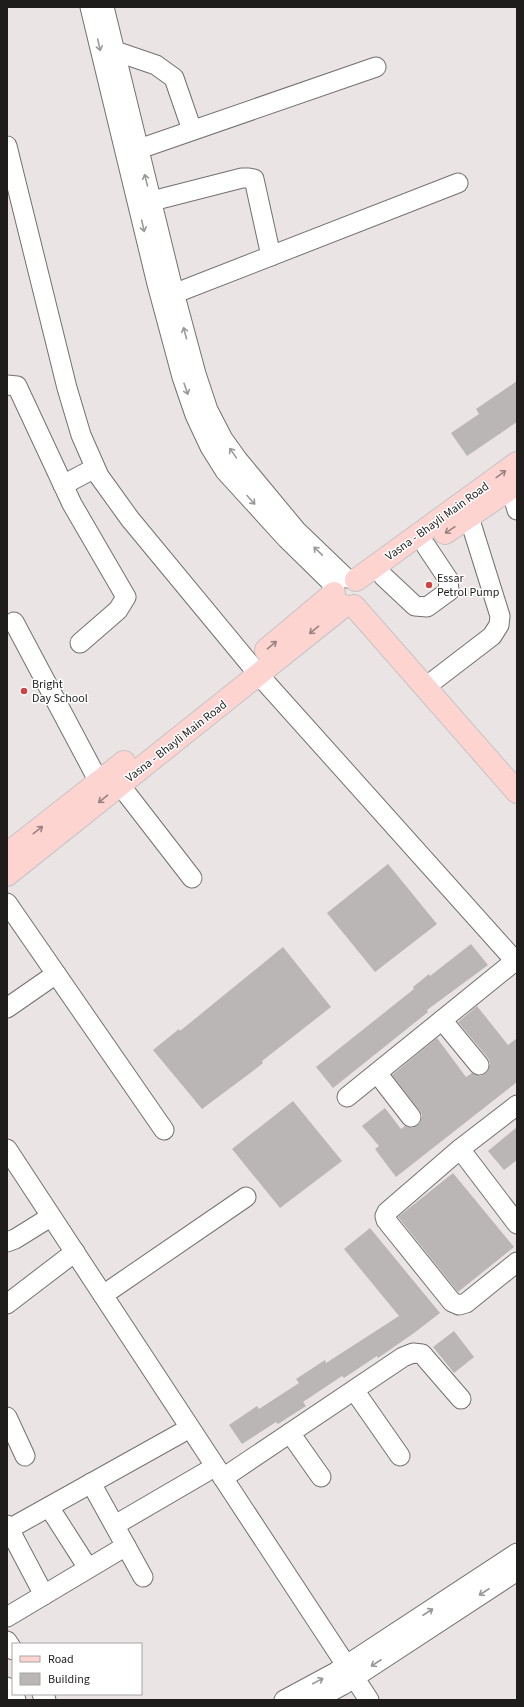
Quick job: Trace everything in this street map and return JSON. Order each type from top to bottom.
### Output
[{"type":"main road","name":"Vasna - Bhayli Main Road","points":[[7,875],[110,783],[349,592],[517,463]]},
{"type":"main road","name":"Vasna - Bhayli Main Road","points":[[349,592],[383,576],[514,486]]},
{"type":"main road","points":[[349,592],[517,776]]},
{"type":"main road","points":[[349,592],[517,792]]},
{"type":"main road","name":"Vasna - Bhayli Main Road","points":[[7,854],[110,783]]},
{"type":"street","points":[[90,7],[167,296]]},
{"type":"street","points":[[104,7],[152,201],[167,296],[182,376],[195,415],[210,447],[225,471],[287,539],[349,592]]},
{"type":"street","points":[[115,52],[156,65],[174,78],[192,130]]},
{"type":"street","points":[[139,149],[376,67]]},
{"type":"street","points":[[7,146],[67,388],[81,435],[99,476],[130,519],[254,669],[516,962],[347,1097]]},
{"type":"street","points":[[152,201],[242,178],[254,179],[271,256]]},
{"type":"street","points":[[167,296],[458,183]]},
{"type":"street","points":[[7,385],[17,386],[62,485],[126,597],[118,610],[80,643]]},
{"type":"street","points":[[62,485],[96,468]]},
{"type":"street","points":[[514,486],[517,510]]},
{"type":"street","points":[[432,682],[492,636],[499,625],[500,616],[469,517]]},
{"type":"street","points":[[383,576],[415,606],[427,607],[449,591],[448,579],[426,546]]},
{"type":"street","points":[[14,622],[110,783],[192,878]]},
{"type":"street","points":[[7,903],[164,1130]]},
{"type":"street","points":[[7,1008],[56,974]]},
{"type":"street","points":[[442,1020],[479,1065]]},
{"type":"street","points":[[376,1073],[411,1117]]},
{"type":"street","points":[[517,1105],[460,1149],[384,1216],[452,1302],[459,1305],[466,1302],[517,1262]]},
{"type":"street","points":[[7,1149],[181,1433],[215,1475]]},
{"type":"street","points":[[460,1149],[517,1224]]},
{"type":"street","points":[[7,1166],[41,1218],[72,1255],[103,1296],[346,1680],[369,1700]]},
{"type":"street","points":[[103,1296],[246,1197]]},
{"type":"street","points":[[7,1241],[15,1239],[41,1218]]},
{"type":"street","points":[[7,1304],[72,1255]]},
{"type":"street","points":[[114,1525],[215,1475],[290,1433],[403,1357],[413,1353],[422,1354],[461,1399]]},
{"type":"street","points":[[354,1390],[400,1456]]},
{"type":"street","points":[[7,1417],[25,1456]]},
{"type":"street","points":[[44,1595],[10,1537],[49,1507],[181,1433]]},
{"type":"street","points":[[290,1433],[320,1477]]},
{"type":"street","points":[[92,1483],[143,1577]]},
{"type":"street","points":[[49,1507],[88,1568]]},
{"type":"street","points":[[7,1617],[126,1546]]},
{"type":"street","points":[[284,1700],[346,1680],[517,1553]]},
{"type":"street","points":[[315,1700],[515,1577]]},
{"type":"building","points":[[517,381],[517,422],[467,456],[451,433],[479,414],[476,409]]},
{"type":"building","points":[[388,864],[437,924],[375,972],[327,913]]},
{"type":"building","points":[[471,944],[488,965],[427,1010],[428,1012],[333,1088],[316,1067],[414,989],[413,987],[429,974],[430,976]]},
{"type":"building","points":[[283,947],[331,1007],[262,1061],[263,1063],[253,1071],[202,1109],[153,1050],[179,1029],[180,1031]]},
{"type":"building","points":[[477,1006],[508,1045],[517,1038],[517,1082],[396,1177],[375,1149],[379,1146],[362,1126],[385,1108],[401,1129],[405,1126],[412,1128],[418,1125],[421,1121],[422,1115],[420,1111],[392,1075],[437,1038],[466,1077],[472,1073],[480,1076],[486,1073],[490,1063],[488,1058],[458,1022]]},
{"type":"building","points":[[293,1101],[342,1161],[280,1208],[232,1149]]},
{"type":"building","points":[[517,1127],[517,1160],[504,1170],[488,1151]]},
{"type":"building","points":[[453,1173],[514,1247],[458,1292],[398,1217]]},
{"type":"building","points":[[370,1228],[440,1313],[378,1358],[377,1356],[344,1378],[342,1376],[303,1402],[306,1406],[278,1424],[276,1422],[242,1444],[229,1425],[257,1406],[259,1409],[299,1383],[296,1379],[325,1360],[326,1363],[399,1316],[344,1249]]},
{"type":"building","points":[[454,1331],[474,1357],[454,1373],[433,1347]]},
{"type":"place","name":"Essar Petrol Pump","points":[[429,585]]},
{"type":"place","name":"Bright Day School","points":[[24,691]]}]
